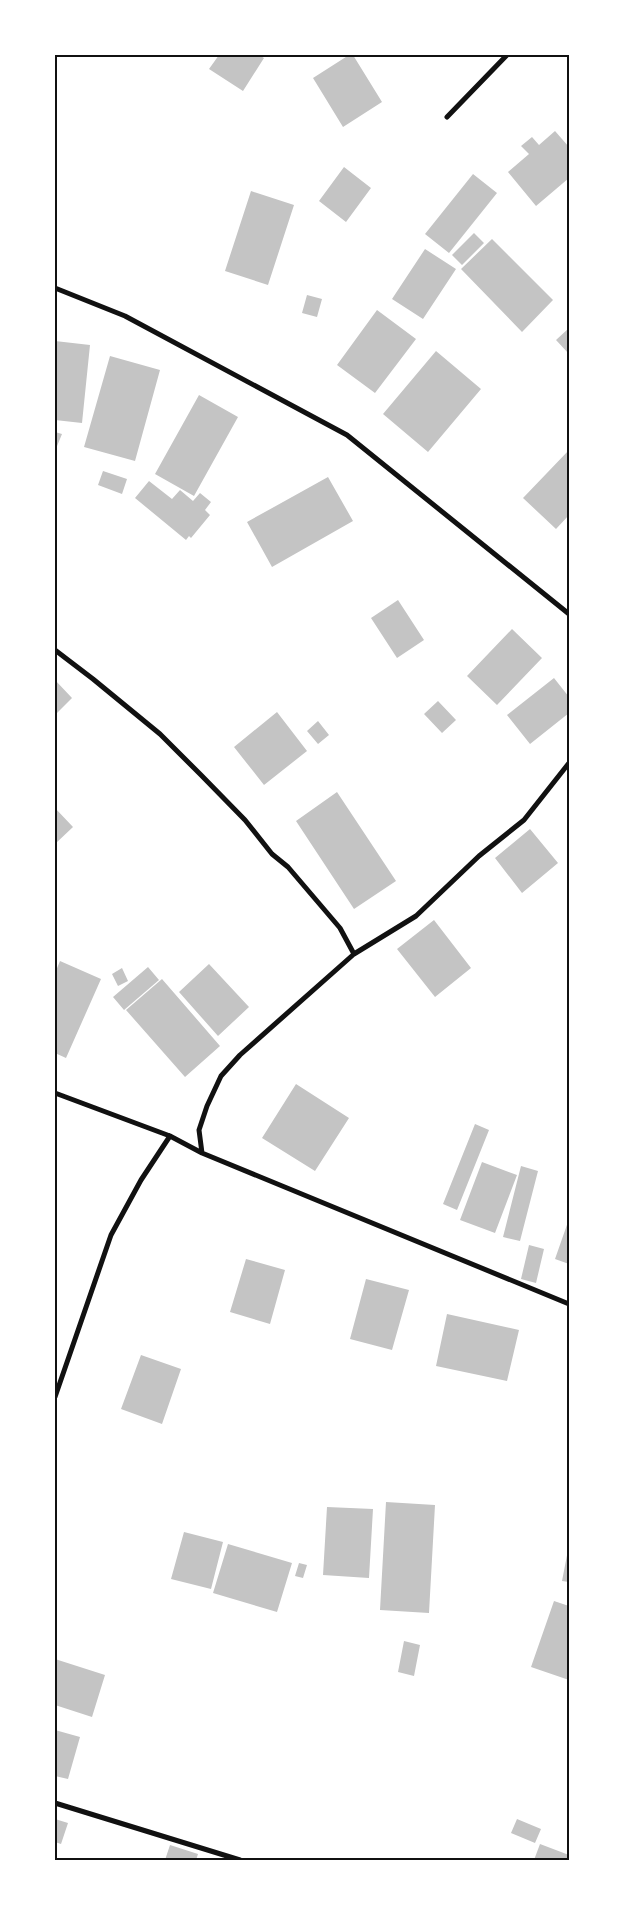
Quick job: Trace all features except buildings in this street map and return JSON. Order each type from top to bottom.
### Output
[{"type":"street","points":[[447,117],[507,55]]},
{"type":"street","points":[[55,288],[125,316],[346,435],[569,614]]},
{"type":"street","points":[[55,650],[160,734],[208,782],[245,820],[272,854],[288,867],[340,928],[354,954]]},
{"type":"street","points":[[202,1153],[199,1130],[207,1106],[222,1076],[240,1055],[354,954],[416,916],[479,856],[524,820],[569,763]]},
{"type":"street","points":[[55,1093],[170,1136],[202,1153],[569,1304]]},
{"type":"street","points":[[55,1397],[111,1235],[141,1180],[170,1136]]},
{"type":"street","points":[[55,1803],[240,1860]]}]
